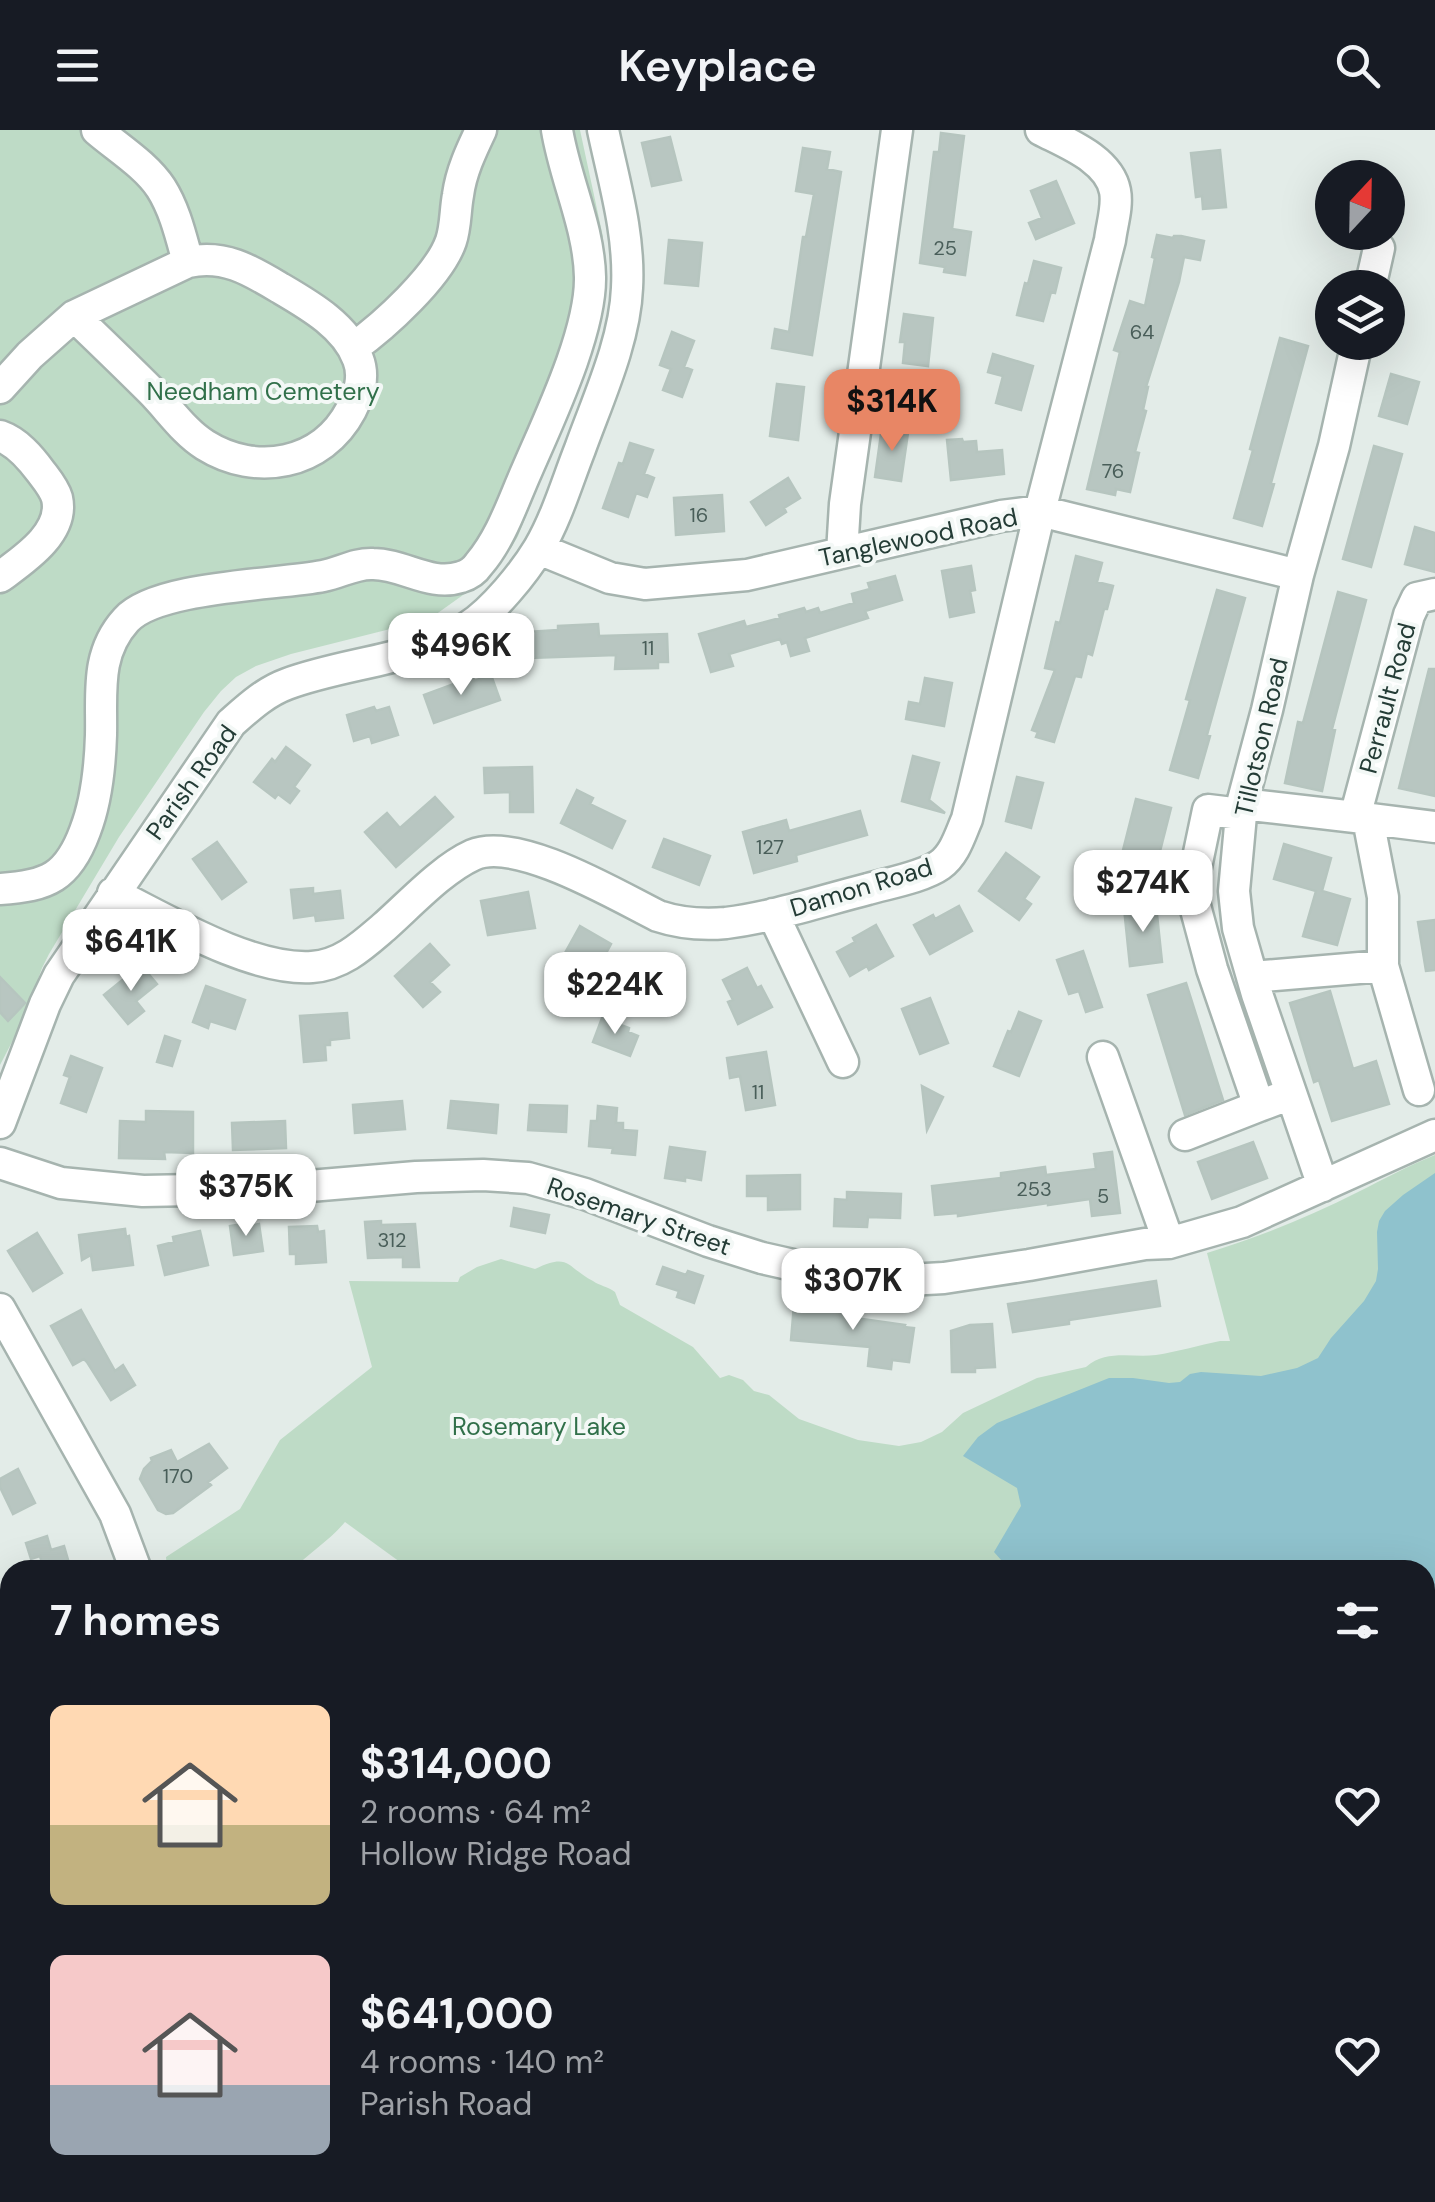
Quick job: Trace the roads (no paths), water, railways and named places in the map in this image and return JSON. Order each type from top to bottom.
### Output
[{"type":"street","points":[[97,130],[163,190],[188,262]]},
{"type":"street","points":[[353,348],[380,327],[443,258],[452,237],[462,174],[481,130]]},
{"type":"street","points":[[0,889],[48,882],[69,864],[77,851],[97,790],[102,672],[115,637],[131,615],[170,598],[323,576],[353,566],[400,567],[424,578],[442,580],[463,576],[478,566],[504,522],[552,413],[590,288],[589,264],[557,130]]},
{"type":"street","name":"Parish Road","points":[[0,1123],[51,990],[231,723],[263,696],[286,684],[427,648],[470,626],[505,593],[539,549],[602,388],[621,328],[627,293],[622,216],[603,130]]},
{"type":"street","points":[[842,552],[897,130]]},
{"type":"street","name":"Damon Road","points":[[113,893],[212,942],[285,966],[304,967],[328,965],[359,949],[432,884],[462,861],[485,851],[502,850],[534,858],[672,920],[724,923],[774,914],[940,866],[954,850],[966,819],[1110,240],[1116,195],[1110,178],[1097,163],[1041,130]]},
{"type":"street","points":[[0,577],[40,544],[57,517],[57,499],[51,486],[10,443],[5,383],[74,316],[188,262],[217,260],[242,266],[299,299],[336,328],[353,348],[360,364],[361,386],[346,419],[329,439],[300,458],[280,462],[248,460],[218,452],[190,434],[74,316]]},
{"type":"street","name":"Tillotson Road","points":[[1323,1186],[1252,977],[1238,928],[1234,891],[1242,809],[1353,360]]},
{"type":"street","name":"Tanglewood Road","points":[[539,549],[610,578],[644,584],[747,576],[1040,510],[1298,575]]},
{"type":"street","name":"Perrault Road","points":[[1361,818],[1410,615],[1417,598],[1435,594]]},
{"type":"street","points":[[1259,1106],[1212,969],[1191,890],[1208,810],[1242,809],[1435,827]]},
{"type":"street","points":[[1361,818],[1382,897],[1382,966],[1418,1090]]},
{"type":"street","points":[[774,914],[843,1062]]},
{"type":"street","points":[[1252,977],[1382,966]]},
{"type":"street","points":[[1103,1057],[1169,1242]]},
{"type":"street","points":[[1185,1135],[1292,1094]]},
{"type":"street","name":"Rosemary Street","points":[[0,1163],[61,1183],[143,1191],[286,1188],[416,1177],[528,1178],[585,1194],[762,1258],[890,1281],[944,1278],[1169,1242],[1242,1222],[1435,1135]]},
{"type":"street","points":[[0,1308],[115,1514],[132,1560]]},
{"type":"water","points":[[1435,1173],[1435,1560],[1001,1560],[994,1552],[1021,1506],[1017,1488],[963,1456],[978,1437],[997,1423],[1109,1378],[1169,1383],[1201,1372],[1261,1376],[1297,1368],[1318,1358],[1376,1281],[1379,1221],[1403,1195]]},
{"type":"park label","name":"Needham Cemetery","points":[[263,391]]},
{"type":"park label","name":"Rosemary Lake","points":[[539,1426]]}]
